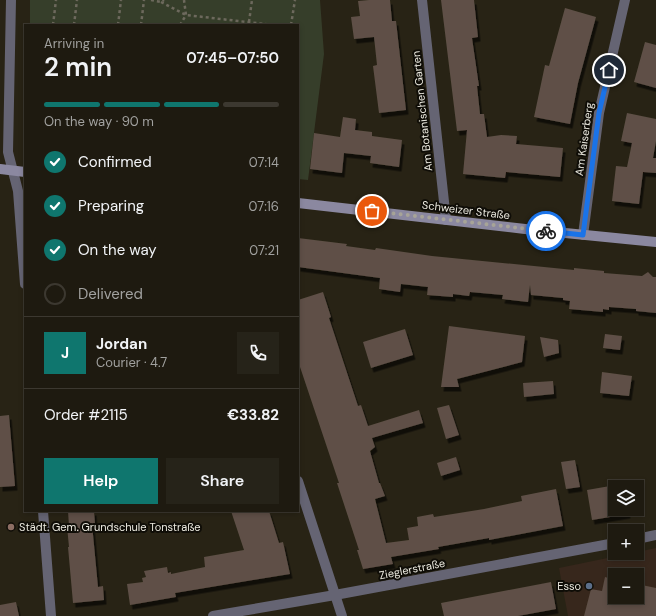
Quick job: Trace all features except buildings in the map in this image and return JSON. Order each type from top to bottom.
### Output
[{"type":"main road","points":[[0,169],[24,172]]},
{"type":"main road","name":"Schweizer Straße","points":[[299,203],[656,242]]},
{"type":"street","points":[[11,0],[8,152],[14,170],[18,191],[24,271]]},
{"type":"street","name":"Am Botanischen Garten","points":[[422,0],[446,220]]},
{"type":"street","name":"Am Kaiserberg","points":[[583,235],[599,113],[625,0]]},
{"type":"street","points":[[299,484],[342,616]]},
{"type":"street","points":[[43,512],[51,616]]},
{"type":"street","points":[[644,538],[656,535]]},
{"type":"street","name":"Zieglerstraße","points":[[213,616],[608,544]]},
{"type":"path","points":[[53,24],[56,0]]},
{"type":"path","points":[[74,24],[77,0]]},
{"type":"path","points":[[118,24],[121,0]]},
{"type":"path","points":[[141,24],[144,0]]},
{"type":"path","points":[[151,0],[163,1],[186,15],[262,24]]},
{"type":"path","points":[[181,24],[186,15],[184,0]]},
{"type":"path","points":[[249,22],[252,0]]},
{"type":"path","points":[[291,24],[295,0]]},
{"type":"shaded area","name":"Esso","points":[[656,548],[656,616],[568,616],[559,568],[608,558],[608,560],[644,560],[644,550]]},
{"type":"green space","points":[[30,0],[320,0],[324,54],[308,180],[299,179],[299,24],[30,24]]},
{"type":"way so far","points":[[372,211],[546,231]]},
{"type":"place","name":"Städt. Gem. Grundschule Tonstraße","points":[[11,527]]},
{"type":"place","name":"Esso","points":[[589,586]]},
{"type":"route","points":[[546,231],[583,235],[599,113],[609,70]]}]
